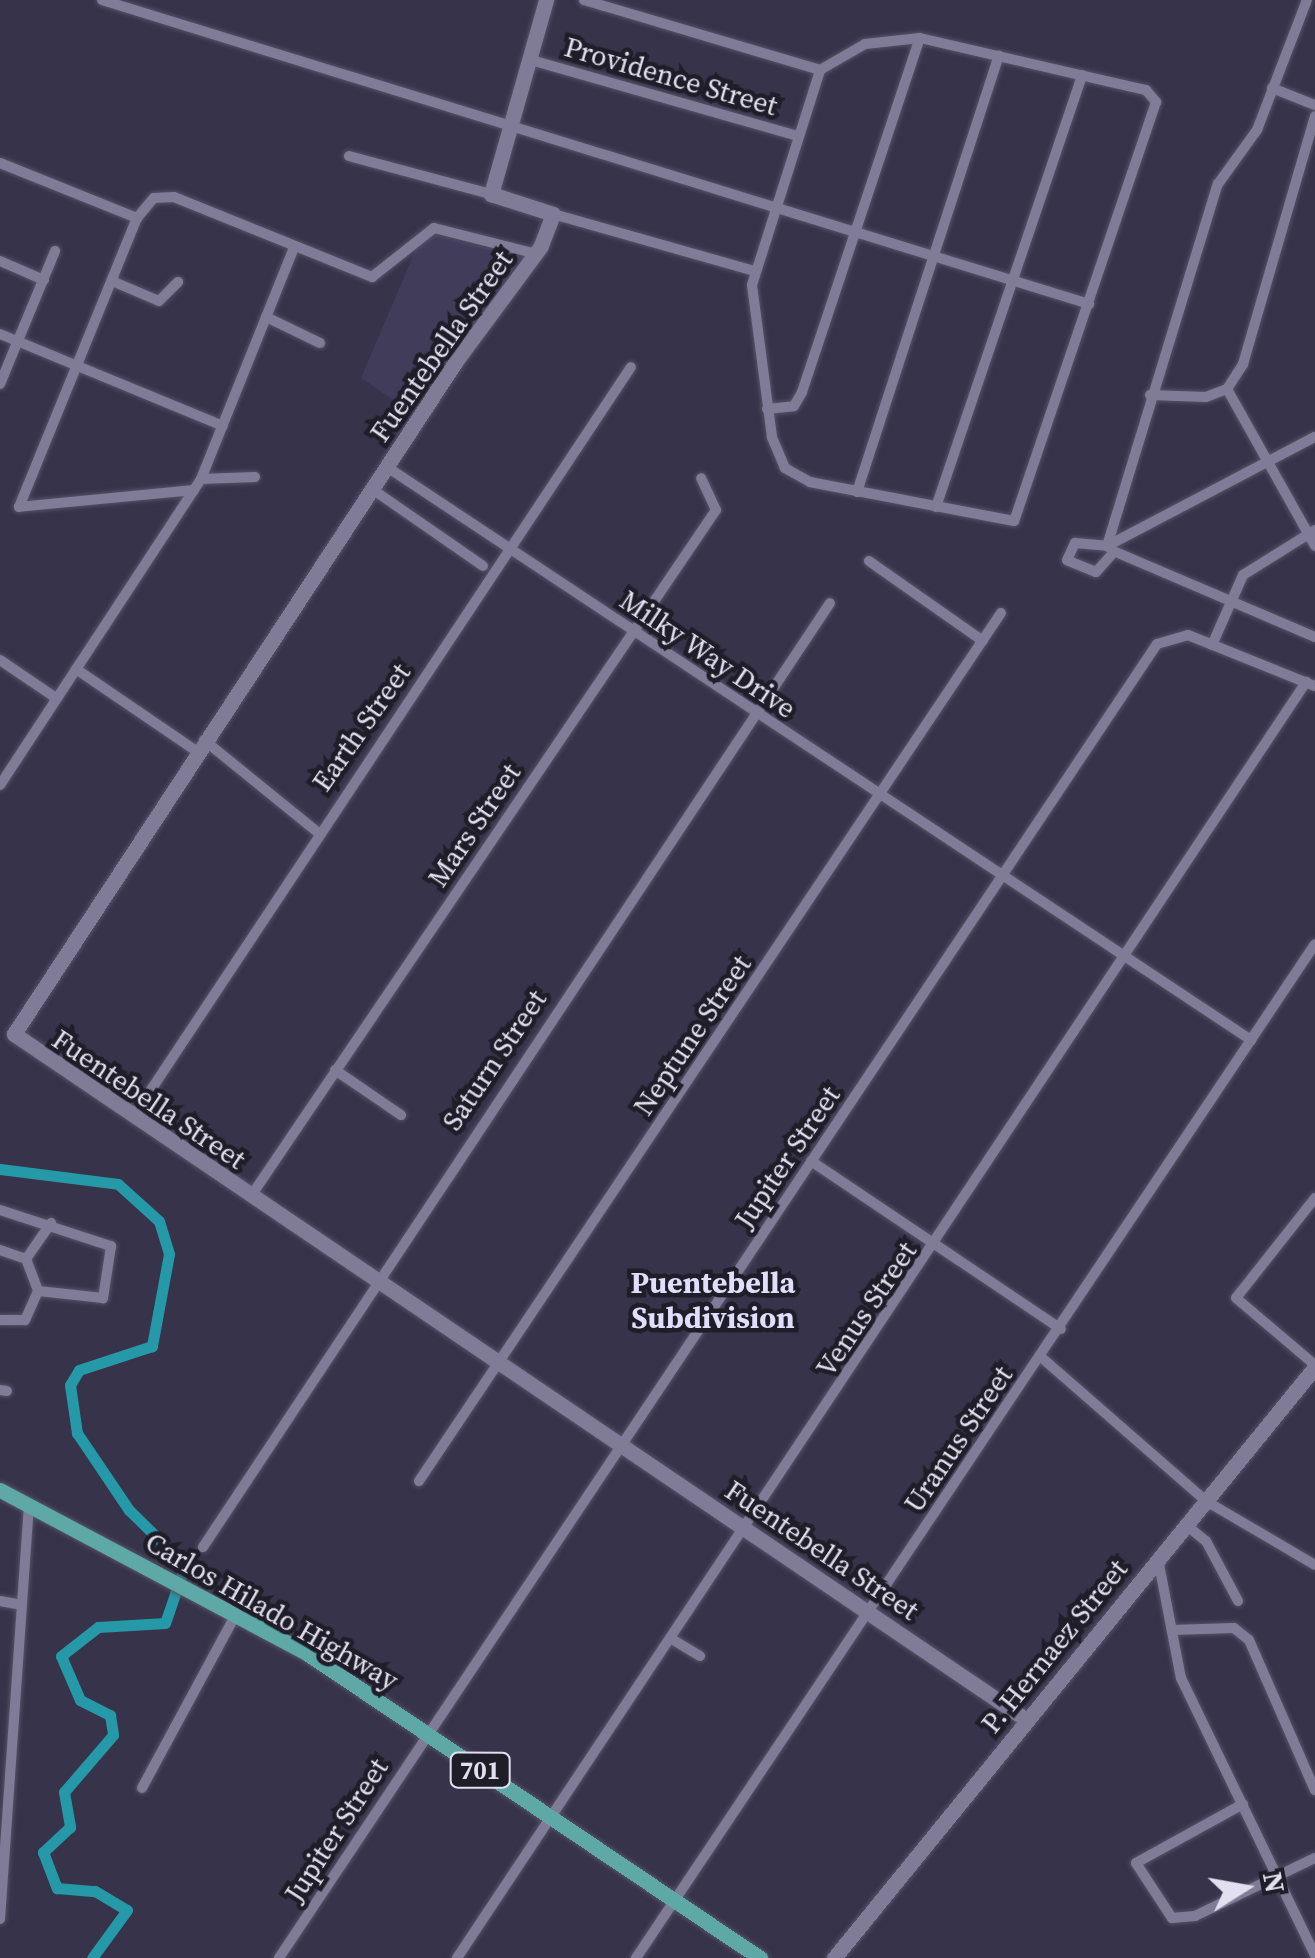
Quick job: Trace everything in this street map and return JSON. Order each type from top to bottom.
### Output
[{"type":"main road","name":"Carlos Hilado Highway","points":[[0,1490],[236,1614],[426,1733],[760,1958]]},
{"type":"street","points":[[491,194],[546,0]]},
{"type":"street","points":[[584,0],[820,70]]},
{"type":"street","points":[[110,1],[511,126],[777,201],[1089,304]]},
{"type":"street","points":[[1110,549],[1150,395],[1218,184],[1257,130],[1309,2]]},
{"type":"street","points":[[768,409],[794,406],[802,392],[920,38]]},
{"type":"street","points":[[920,38],[1151,92],[1156,102],[1020,516],[858,492],[785,468],[768,409],[754,271],[820,70],[865,44],[920,38]]},
{"type":"street","points":[[858,492],[931,253],[999,55]]},
{"type":"street","name":"Providence Street","points":[[531,60],[798,136]]},
{"type":"street","points":[[936,506],[1082,75]]},
{"type":"street","points":[[1272,88],[1315,105]]},
{"type":"street","points":[[1150,395],[1187,402],[1227,389],[1243,364],[1315,116]]},
{"type":"street","points":[[348,156],[754,271]]},
{"type":"street","points":[[0,163],[137,218]]},
{"type":"street","points":[[194,490],[19,508],[137,218],[154,198],[174,197],[294,250],[372,278],[434,228],[537,254]]},
{"type":"street","name":"Fuentebella Street","points":[[554,214],[537,254],[372,489],[13,1031],[496,1365],[744,1527],[1027,1720]]},
{"type":"street","points":[[0,785],[52,696],[76,669],[201,479],[294,250]]},
{"type":"street","points":[[0,384],[55,251]]},
{"type":"street","points":[[0,261],[44,280]]},
{"type":"street","points":[[112,281],[159,300],[178,282]]},
{"type":"street","points":[[266,317],[320,343]]},
{"type":"street","points":[[0,334],[75,369],[223,426]]},
{"type":"street","name":"Earth Street","points":[[133,1117],[316,831],[631,367]]},
{"type":"street","points":[[1227,389],[1302,537],[1315,546]]},
{"type":"street","points":[[1110,549],[1315,437]]},
{"type":"street","name":"Milky Way Drive","points":[[387,467],[1128,963],[1251,1040]]},
{"type":"street","points":[[201,479],[255,477]]},
{"type":"street","name":"Mars Street","points":[[251,1196],[716,510],[701,478]]},
{"type":"street","points":[[372,489],[484,566]]},
{"type":"street","points":[[1311,684],[1212,645],[1254,563],[1315,530]]},
{"type":"street","points":[[1110,549],[1315,638]]},
{"type":"street","points":[[869,561],[983,642]]},
{"type":"street","name":"Saturn Street","points":[[202,1547],[374,1278],[830,603]]},
{"type":"street","name":"Neptune Street","points":[[419,1482],[1001,613]]},
{"type":"street","name":"Jupiter Street","points":[[278,1958],[811,1161],[1170,634],[1212,645]]},
{"type":"street","points":[[0,660],[52,696]]},
{"type":"street","points":[[76,669],[200,746],[316,831]]},
{"type":"street","name":"Venus Street","points":[[457,1958],[744,1527],[1128,963],[1311,684]]},
{"type":"street","name":"Uranus Street","points":[[636,1958],[1315,944]]},
{"type":"street","points":[[335,1070],[401,1115]]},
{"type":"street","points":[[811,1161],[1060,1329]]},
{"type":"street","points":[[1315,1198],[1236,1298],[1315,1366]]},
{"type":"street","points":[[0,1210],[108,1242],[105,1295],[38,1291]]},
{"type":"street","points":[[26,1259],[51,1223]]},
{"type":"street","points":[[0,1250],[26,1259]]},
{"type":"street","points":[[0,1320],[24,1320],[38,1291],[26,1259]]},
{"type":"street","points":[[1040,1357],[1206,1501],[1315,1565]]},
{"type":"street","name":"P. Hernaez Street","points":[[834,1958],[1315,1366]]},
{"type":"street","points":[[0,1918],[17,1604],[29,1504]]},
{"type":"street","points":[[1186,1525],[1206,1541],[1238,1601]]},
{"type":"street","points":[[1158,1558],[1181,1678],[1315,1955]]},
{"type":"street","points":[[0,1601],[17,1604]]},
{"type":"street","points":[[142,1788],[236,1614]]},
{"type":"street","points":[[1172,1630],[1234,1628],[1249,1640],[1315,1790]]},
{"type":"street","points":[[670,1638],[700,1656]]},
{"type":"street","points":[[1242,1804],[1149,1851],[1136,1868],[1172,1918],[1278,1878],[1315,1858]]},
{"type":"shaded area","points":[[434,234],[522,257],[414,414],[361,378],[416,249]]},
{"type":"waterway","points":[[0,1169],[118,1184],[159,1221],[169,1254],[152,1346],[79,1370],[70,1385],[77,1433],[129,1510],[185,1565],[165,1623],[98,1627],[61,1656],[80,1700],[110,1715],[113,1735],[64,1792],[70,1827],[43,1852],[57,1888],[95,1891],[127,1910],[92,1958]]},
{"type":"district","name":"Puentebella Subdivision","points":[[713,1300]]}]
